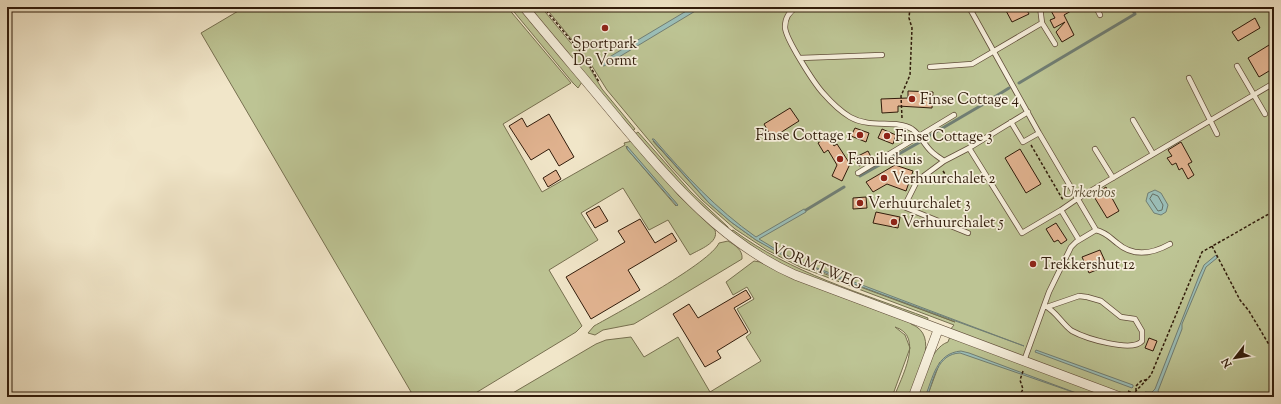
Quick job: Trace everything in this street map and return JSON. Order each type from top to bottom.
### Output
[{"type":"street","name":"VORMTWEG","points":[[524,7],[677,188],[724,232],[755,254],[786,271],[938,330],[1024,366],[1120,397]]},
{"type":"street","points":[[913,397],[938,330]]},
{"type":"lane","points":[[797,7],[788,16],[785,28],[790,41],[822,92],[844,112],[858,120],[884,125],[902,124],[920,136],[931,152],[944,161]]},
{"type":"lane","points":[[969,7],[1039,133],[1096,230]]},
{"type":"lane","points":[[1040,7],[1042,23],[1055,44]]},
{"type":"lane","points":[[1096,7],[1100,15]]},
{"type":"lane","points":[[930,67],[972,64],[1042,23]]},
{"type":"lane","points":[[800,58],[882,55]]},
{"type":"lane","points":[[1237,66],[1265,114]]},
{"type":"lane","points":[[1188,78],[1217,134]]},
{"type":"lane","points":[[969,148],[1022,233],[1274,83]]},
{"type":"lane","points":[[904,207],[918,181],[944,161],[969,148],[1028,112]]},
{"type":"lane","points":[[858,173],[954,116]]},
{"type":"lane","points":[[1133,120],[1153,154]]},
{"type":"lane","points":[[1011,122],[1023,142],[1039,133]]},
{"type":"lane","points":[[1095,150],[1113,178]]},
{"type":"lane","points":[[892,203],[968,233]]},
{"type":"lane","points":[[1061,210],[1079,240]]},
{"type":"lane","points":[[1024,366],[1046,307],[1071,247],[1079,240],[1096,230],[1105,232],[1126,250],[1138,253],[1149,252],[1170,244]]},
{"type":"lane","points":[[1079,296],[1099,300],[1117,315],[1135,319],[1142,331],[1142,341],[1136,345],[1128,347],[1084,336],[1065,326],[1046,307],[1079,296]]},
{"type":"path","points":[[543,7],[585,57],[602,86]]},
{"type":"path","points":[[902,124],[901,96],[910,75],[912,28],[909,18],[910,7]]},
{"type":"path","points":[[1028,139],[1066,206]]},
{"type":"path","points":[[939,165],[949,180]]},
{"type":"path","points":[[1136,390],[1149,379],[1202,252],[1274,211]]},
{"type":"path","points":[[1212,246],[1240,300],[1249,311],[1274,353]]},
{"type":"path","points":[[1019,397],[1023,389],[1021,381],[1024,366]]},
{"type":"path","points":[[1133,397],[1136,386],[1139,382],[1149,379]]},
{"type":"green space","points":[[245,7],[507,7],[571,83],[503,124],[542,192],[625,145],[624,143],[632,141],[679,196],[715,230],[714,239],[708,245],[690,255],[668,220],[649,230],[623,188],[581,213],[598,240],[549,270],[582,326],[576,332],[469,397],[414,397],[201,33]],"holes":[[[626,146],[677,204],[676,206]]]},
{"type":"green space","points":[[510,7],[519,7],[582,82],[578,88],[573,83]]},
{"type":"green space","points":[[528,7],[541,7],[585,60],[602,89],[635,129],[632,131]]},
{"type":"green space","name":"Urkerbos","points":[[545,7],[1274,7],[1274,397],[927,397],[940,362],[925,397],[917,397],[928,365],[936,351],[948,342],[952,331],[950,330],[954,325],[800,267],[767,250],[735,229],[702,200],[672,168],[607,90],[587,58]],"holes":[[[653,141],[708,201],[757,240],[794,259],[849,282],[955,322],[809,268],[756,240],[731,222],[707,201]]]},
{"type":"green space","points":[[638,132],[691,192],[728,227],[728,230],[710,216],[635,134]]},
{"type":"green space","points":[[733,230],[755,245],[803,270],[852,291],[928,318],[927,322],[783,266],[730,232]]},
{"type":"green space","points":[[728,241],[740,250],[742,259],[634,324],[603,330],[595,335],[588,333],[594,326],[682,274],[712,252],[719,243]]},
{"type":"green space","points":[[754,261],[760,262],[794,279],[911,323],[920,329],[926,346],[921,368],[910,397],[894,397],[905,369],[910,349],[892,397],[506,397],[596,344],[606,340],[631,337],[644,357],[678,337],[710,392],[761,361],[746,337],[751,333],[737,309],[754,299],[747,287],[733,295],[726,282]],"holes":[[[895,327],[904,332],[910,347],[905,335]]]},
{"type":"water","points":[[693,7],[702,7],[604,66],[601,65],[601,62]]},
{"type":"water","points":[[652,139],[654,139],[677,166],[714,203],[756,237],[804,209],[806,210],[806,212],[759,239],[787,256],[1024,346],[843,280],[784,256],[756,240],[731,222],[709,203]]},
{"type":"water","points":[[627,146],[678,205],[677,206],[627,149]]},
{"type":"water","points":[[1155,190],[1161,193],[1168,205],[1166,212],[1161,215],[1154,213],[1146,201],[1148,193]]},
{"type":"water","points":[[1216,255],[1217,258],[1206,267],[1182,324],[1182,329],[1158,391],[1160,395],[1164,397],[1145,392],[1152,392],[1155,389],[1204,265]]},
{"type":"water","points":[[1036,350],[1133,385],[1133,387],[1132,388],[1035,352]]},
{"type":"water","points":[[961,351],[1087,397],[960,353],[952,354],[941,363],[934,375],[927,397],[925,397],[933,375],[941,361],[946,356],[953,353]]},
{"type":"building","points":[[1004,7],[1025,7],[1029,14],[1012,22]]},
{"type":"building","points":[[1049,7],[1078,7],[1064,15],[1074,35],[1062,42],[1056,32],[1065,22],[1054,28],[1050,20],[1055,18]]},
{"type":"building","points":[[1255,18],[1260,28],[1238,41],[1232,32]]},
{"type":"building","points":[[1274,42],[1274,68],[1259,77],[1248,58]]},
{"type":"building","points":[[908,91],[933,92],[932,108],[898,106],[898,112],[882,113],[881,99],[908,98]]},
{"type":"building","points":[[790,108],[799,121],[772,138],[764,124]]},
{"type":"building","points":[[549,114],[574,157],[559,166],[549,149],[531,160],[509,126],[522,118],[527,127]]},
{"type":"building","name":"Finse Cottage 1","points":[[855,128],[869,133],[866,142],[851,136]]},
{"type":"building","name":"Finse Cottage 3","points":[[882,129],[896,135],[893,144],[878,138]]},
{"type":"building","name":"Familiehuis","points":[[828,136],[834,146],[837,144],[850,164],[842,181],[832,176],[837,165],[828,150],[824,153],[818,143]]},
{"type":"building","points":[[1181,142],[1192,162],[1188,164],[1194,175],[1188,179],[1182,168],[1179,170],[1176,163],[1172,165],[1167,158],[1172,156],[1168,150]]},
{"type":"building","points":[[1020,149],[1041,184],[1026,193],[1005,158]]},
{"type":"building","points":[[868,151],[872,159],[859,166],[854,158]]},
{"type":"building","points":[[895,165],[913,171],[906,191],[887,184],[873,192],[866,182]]},
{"type":"building","points":[[556,170],[561,179],[548,187],[543,178]]},
{"type":"building","points":[[1106,187],[1119,211],[1107,218],[1093,195]]},
{"type":"building","name":"Verhuurchalet 3","points":[[866,197],[867,208],[853,209],[853,198]]},
{"type":"building","points":[[599,206],[608,221],[595,228],[586,213]]},
{"type":"building","points":[[876,212],[900,217],[898,228],[873,223]]},
{"type":"building","points":[[640,219],[655,243],[672,233],[677,241],[628,270],[640,290],[591,319],[566,277],[625,242],[618,231]]},
{"type":"building","points":[[1056,223],[1067,240],[1061,244],[1058,240],[1054,242],[1046,229]]},
{"type":"building","points":[[1100,250],[1105,261],[1097,264],[1099,269],[1089,273],[1082,257]]},
{"type":"building","points":[[746,290],[751,298],[734,308],[748,332],[717,351],[721,358],[705,367],[673,314],[689,304],[698,318]]},
{"type":"building","points":[[1149,338],[1157,341],[1153,351],[1145,348]]},
{"type":"waterway","points":[[1019,83],[1135,14],[1131,7]]},
{"type":"waterway","points":[[1141,10],[1147,7]]},
{"type":"waterway","points":[[993,98],[1009,88]]},
{"type":"waterway","points":[[929,136],[987,102]]},
{"type":"waterway","points":[[860,176],[920,142]]},
{"type":"waterway","points":[[806,210],[844,187]]},
{"type":"place","name":"Sportpark De Vormt","points":[[605,28]]},
{"type":"place","name":"Finse Cottage 4","points":[[912,99]]},
{"type":"place","name":"Finse Cottage 1","points":[[860,135]]},
{"type":"place","name":"Finse Cottage 3","points":[[887,136]]},
{"type":"place","name":"Familiehuis","points":[[840,159]]},
{"type":"place","name":"Verhuurchalet 2","points":[[884,178]]},
{"type":"place","name":"Verhuurchalet 3","points":[[860,203]]},
{"type":"place","name":"Verhuurchalet 5","points":[[894,222]]},
{"type":"place","name":"Trekkershut 12","points":[[1033,264]]}]
